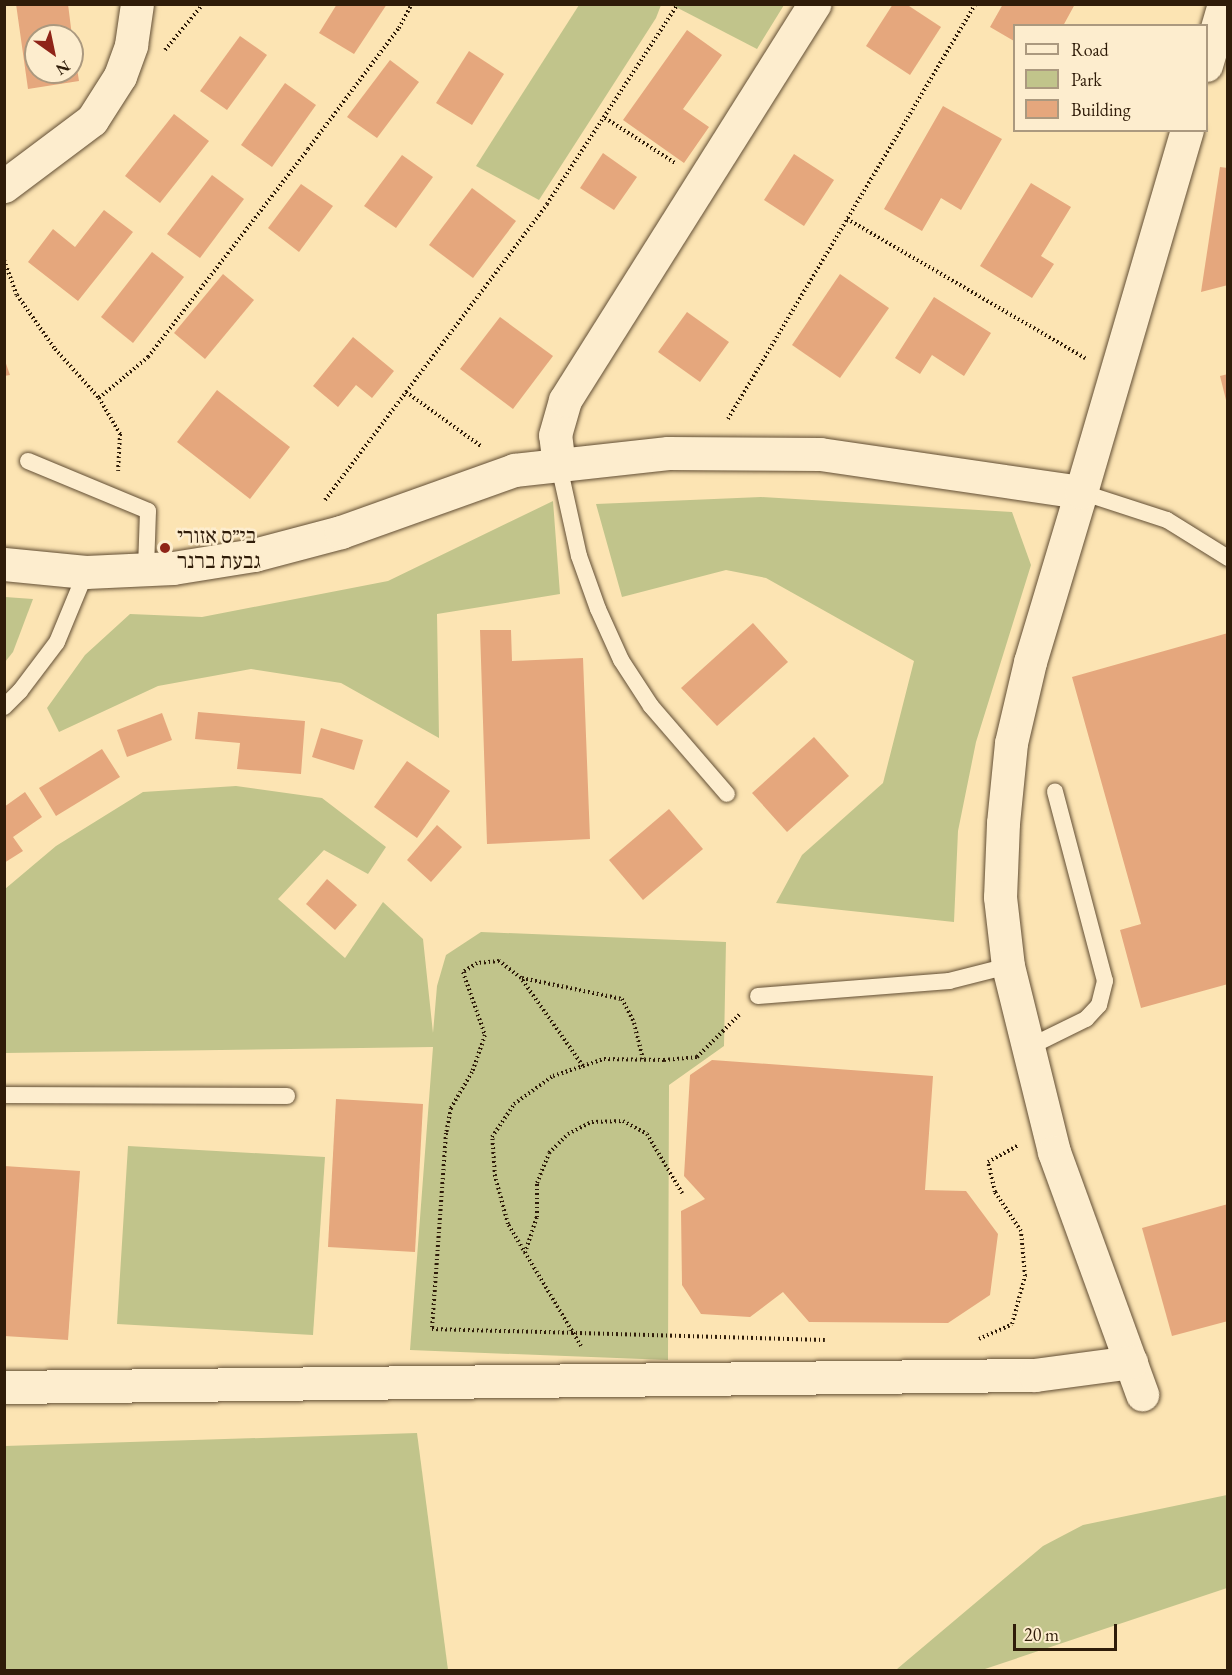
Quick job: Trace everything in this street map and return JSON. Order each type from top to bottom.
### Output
[{"type":"street","points":[[4,186],[92,120],[120,76],[131,45],[137,4]]},
{"type":"street","points":[[560,466],[555,435],[565,400],[814,4]]},
{"type":"street","points":[[1208,58],[1224,4]]},
{"type":"street","points":[[1142,1394],[1048,1128],[1008,966],[1000,897],[1003,823],[1011,743],[1030,662],[1186,132]]},
{"type":"street","points":[[4,564],[86,572],[173,568],[254,555],[341,532],[514,470],[668,453],[820,454],[1081,492]]},
{"type":"street","points":[[4,1387],[1035,1375],[1131,1362]]},
{"type":"lane","points":[[28,461],[148,511],[146,569]]},
{"type":"lane","points":[[560,466],[579,556],[598,609],[621,660],[651,706],[727,794]]},
{"type":"lane","points":[[1081,492],[1167,520],[1227,558]]},
{"type":"lane","points":[[4,707],[20,691],[57,642],[86,572]]},
{"type":"lane","points":[[1027,1048],[1086,1019],[1099,1005],[1106,981],[1055,792]]},
{"type":"lane","points":[[758,996],[949,981],[1008,966]]},
{"type":"lane","points":[[4,1095],[287,1096]]},
{"type":"path","points":[[99,398],[148,357],[309,149],[399,28],[412,4]]},
{"type":"path","points":[[290,546],[547,204],[678,4]]},
{"type":"path","points":[[708,453],[975,4]]},
{"type":"path","points":[[605,118],[703,181]]},
{"type":"path","points":[[847,219],[1115,376]]},
{"type":"path","points":[[4,260],[17,295],[55,349],[99,398],[120,435],[117,498]]},
{"type":"path","points":[[406,392],[514,470]]},
{"type":"path","points":[[583,1065],[521,978],[500,961],[477,963],[463,972],[485,1035],[472,1072],[451,1108],[446,1133],[432,1329],[835,1341]]},
{"type":"path","points":[[521,978],[622,999],[634,1023],[643,1060]]},
{"type":"path","points":[[603,1380],[508,1224],[495,1176],[492,1137],[514,1104],[553,1076],[604,1059],[643,1060],[697,1057],[758,996]]},
{"type":"path","points":[[525,1253],[537,1217],[537,1183],[549,1153],[568,1134],[592,1122],[623,1121],[647,1134],[682,1192]]},
{"type":"path","points":[[975,1341],[1012,1324],[1025,1276],[1021,1231],[995,1192],[988,1162],[1048,1128]]},
{"type":"green space","points":[[579,5],[661,5],[656,18],[539,200],[476,166]]},
{"type":"green space","points":[[672,5],[784,5],[757,49]]},
{"type":"green space","points":[[761,497],[1012,512],[1031,565],[976,742],[958,831],[954,922],[776,903],[802,855],[883,783],[914,661],[766,578],[726,570],[622,597],[596,504]]},
{"type":"green space","points":[[553,501],[560,594],[437,614],[439,738],[341,683],[251,669],[158,686],[59,732],[47,708],[85,655],[130,614],[202,617],[388,581]]},
{"type":"green space","points":[[5,597],[33,599],[13,652],[5,662]]},
{"type":"green space","points":[[236,786],[322,798],[386,847],[368,874],[324,850],[278,899],[345,958],[383,902],[423,939],[433,1033],[437,986],[446,955],[481,932],[726,942],[724,1046],[669,1085],[668,1360],[410,1350],[433,1047],[5,1053],[5,889],[56,846],[143,792]]},
{"type":"green space","points":[[128,1146],[325,1157],[313,1335],[117,1324]]},
{"type":"green space","points":[[417,1433],[448,1670],[5,1670],[5,1446]]},
{"type":"green space","points":[[1227,1495],[1227,1588],[982,1670],[889,1670],[897,1669],[1043,1546],[1083,1525]]},
{"type":"building","points":[[16,4],[68,4],[70,24],[24,24],[24,61]]},
{"type":"building","points":[[337,4],[387,4],[354,54],[319,33]]},
{"type":"building","points":[[893,4],[906,4],[941,27],[910,75],[866,46]]},
{"type":"building","points":[[1003,4],[1075,4],[1064,24],[1013,24],[1013,40],[990,27]]},
{"type":"building","points":[[687,30],[722,55],[683,109],[709,127],[684,163],[623,120]]},
{"type":"building","points":[[240,36],[267,55],[227,110],[200,91]]},
{"type":"building","points":[[469,51],[504,74],[472,125],[436,103]]},
{"type":"building","points":[[390,60],[419,82],[377,138],[347,117]]},
{"type":"building","points":[[285,83],[316,105],[272,167],[241,145]]},
{"type":"building","points":[[27,84],[60,84],[28,89]]},
{"type":"building","points":[[943,106],[1002,139],[961,210],[941,198],[922,231],[884,209]]},
{"type":"building","points":[[174,114],[209,141],[160,203],[125,176]]},
{"type":"building","points":[[603,153],[637,177],[614,210],[580,188]]},
{"type":"building","points":[[794,154],[834,180],[804,226],[764,200]]},
{"type":"building","points":[[402,155],[433,177],[396,228],[364,206]]},
{"type":"building","points":[[1220,167],[1228,168],[1228,285],[1201,292]]},
{"type":"building","points":[[212,175],[244,199],[200,258],[167,234]]},
{"type":"building","points":[[1031,183],[1071,207],[1041,256],[1054,264],[1032,298],[980,266]]},
{"type":"building","points":[[301,184],[333,206],[299,252],[268,228]]},
{"type":"building","points":[[472,188],[516,221],[473,278],[429,245]]},
{"type":"building","points":[[104,210],[133,232],[78,301],[28,262],[53,229],[75,247]]},
{"type":"building","points":[[152,252],[184,277],[133,343],[101,317]]},
{"type":"building","points":[[223,274],[254,300],[205,359],[174,333]]},
{"type":"building","points":[[840,274],[889,308],[840,378],[792,345]]},
{"type":"building","points":[[934,297],[991,333],[964,376],[932,355],[920,374],[895,358]]},
{"type":"building","points":[[687,312],[729,342],[700,382],[658,352]]},
{"type":"building","points":[[500,317],[553,356],[513,409],[460,369]]},
{"type":"building","points":[[353,337],[394,371],[372,398],[356,385],[338,407],[313,386]]},
{"type":"building","points":[[4,358],[10,375],[4,376]]},
{"type":"building","points":[[1228,374],[1228,404],[1227,404],[1220,376]]},
{"type":"building","points":[[217,390],[290,447],[250,499],[177,442]]},
{"type":"building","points":[[753,623],[788,662],[717,726],[681,688]]},
{"type":"building","points":[[480,630],[511,630],[512,661],[583,658],[590,839],[487,844]]},
{"type":"building","points":[[1228,633],[1228,984],[1141,1008],[1120,930],[1141,924],[1072,677]]},
{"type":"building","points":[[198,712],[305,721],[301,774],[237,769],[240,743],[195,739]]},
{"type":"building","points":[[162,713],[172,740],[127,757],[117,730]]},
{"type":"building","points":[[321,728],[363,740],[354,770],[312,757]]},
{"type":"building","points":[[814,737],[849,776],[787,832],[752,793]]},
{"type":"building","points":[[102,749],[120,777],[56,816],[39,788]]},
{"type":"building","points":[[407,761],[450,791],[417,838],[374,807]]},
{"type":"building","points":[[25,792],[42,817],[13,837],[23,851],[4,863],[4,807]]},
{"type":"building","points":[[669,809],[703,849],[643,900],[609,860]]},
{"type":"building","points":[[437,825],[462,847],[431,882],[407,860]]},
{"type":"building","points":[[327,879],[357,905],[335,930],[306,904]]},
{"type":"building","points":[[712,1060],[933,1076],[925,1190],[966,1191],[998,1234],[990,1295],[948,1323],[809,1322],[783,1292],[750,1317],[701,1314],[682,1285],[681,1211],[705,1199],[684,1176],[690,1075]]},
{"type":"building","points":[[336,1099],[423,1104],[415,1252],[328,1247]]},
{"type":"building","points":[[4,1166],[80,1171],[68,1340],[4,1336]]},
{"type":"building","points":[[1228,1204],[1228,1321],[1172,1336],[1142,1228]]},
{"type":"place","name":"בי״ס אזורי גבעת ברנר","points":[[165,548]]}]
